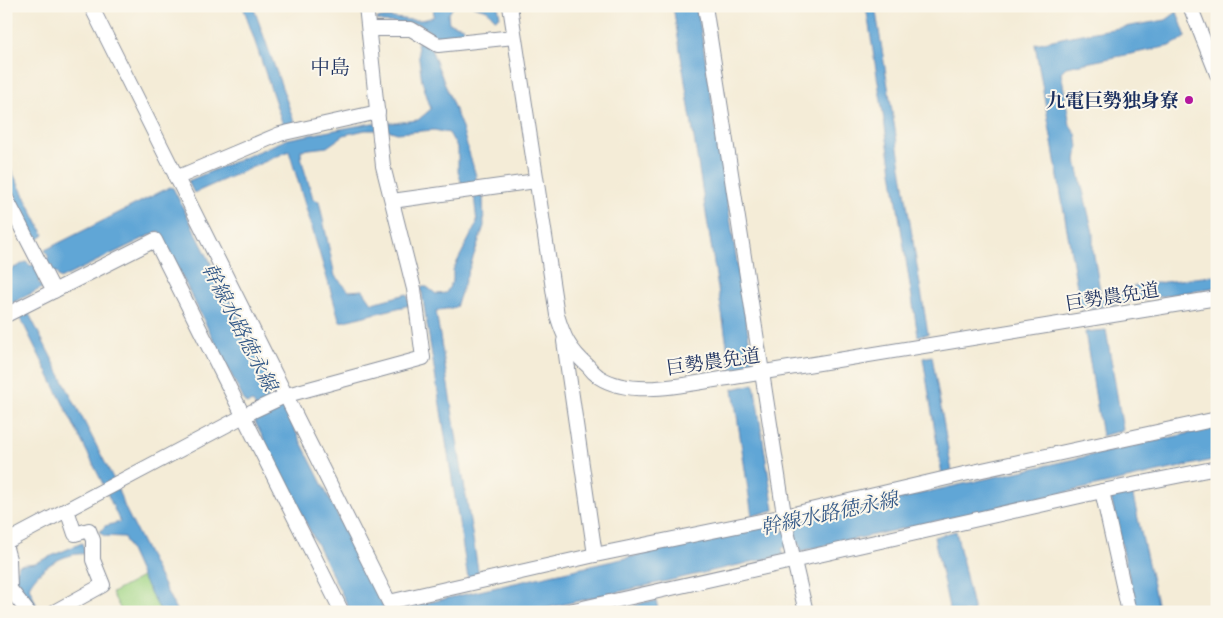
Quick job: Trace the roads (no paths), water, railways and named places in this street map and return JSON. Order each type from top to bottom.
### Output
[{"type":"street","points":[[91,6],[283,397],[389,602],[595,555],[785,522],[964,474],[1217,419]]},
{"type":"street","points":[[6,542],[283,397],[423,358],[414,288],[383,166],[366,6]]},
{"type":"street","name":"巨勢農免道","points":[[510,6],[557,315],[564,337],[576,355],[600,377],[624,387],[648,389],[762,372],[1217,298]]},
{"type":"street","points":[[705,6],[785,522],[806,612]]},
{"type":"street","points":[[1190,7],[1217,74]]},
{"type":"street","points":[[369,29],[411,29],[438,45],[514,37]]},
{"type":"street","points":[[176,178],[280,134],[378,115]]},
{"type":"street","points":[[392,201],[536,181]]},
{"type":"street","points":[[6,198],[54,291]]},
{"type":"street","points":[[6,315],[155,240],[248,414],[342,612]]},
{"type":"street","points":[[564,337],[595,555]]},
{"type":"street","points":[[565,612],[793,554],[1217,468]]},
{"type":"street","points":[[1102,491],[1130,612]]},
{"type":"street","points":[[54,612],[103,586],[94,560],[93,540],[89,530],[75,534],[67,510]]},
{"type":"street","points":[[6,548],[9,559],[10,589],[28,612]]},
{"type":"water","points":[[243,6],[253,6],[295,124],[284,128]]},
{"type":"water","points":[[433,6],[460,6],[453,7],[448,15],[449,23],[463,27],[466,35],[453,37],[434,35],[420,24],[382,22],[376,19],[427,19],[434,16]]},
{"type":"water","points":[[473,6],[498,6],[500,17],[495,19],[487,10]]},
{"type":"water","points":[[673,6],[697,6],[753,365],[731,370]]},
{"type":"water","points":[[866,6],[875,6],[928,334],[918,336]]},
{"type":"water","points":[[1177,12],[1186,37],[1170,46],[1066,67],[1061,72],[1070,125],[1076,134],[1078,147],[1076,161],[1093,233],[1093,250],[1101,296],[1117,293],[1134,286],[1217,275],[1217,287],[1081,310],[1035,44],[1166,20]]},
{"type":"water","points":[[421,42],[431,49],[461,125],[476,176],[476,182],[462,185],[458,171],[458,149],[449,133],[434,130],[397,133],[388,130],[365,130],[344,135],[327,147],[301,150],[313,199],[319,201],[335,276],[349,291],[363,290],[372,303],[407,294],[410,305],[340,322],[289,151],[194,193],[188,181],[288,139],[372,123],[418,120],[431,109],[422,81],[417,43]]},
{"type":"water","points":[[6,160],[44,235],[36,241],[6,182]]},
{"type":"water","name":"幹線水路徳永線","points":[[170,187],[173,188],[275,390],[267,396],[275,409],[283,406],[386,612],[351,612],[254,420],[260,415],[253,402],[246,404],[159,231],[60,279],[56,272],[38,281],[42,288],[6,306],[6,272],[26,262],[31,266],[49,258],[45,250]]},
{"type":"water","points":[[483,194],[484,226],[456,307],[436,311],[479,576],[468,578],[421,287],[427,287],[436,294],[446,293],[453,280],[453,270],[477,223],[474,195]]},
{"type":"water","points":[[28,312],[114,480],[126,510],[177,612],[161,612],[142,577],[124,537],[104,536],[100,532],[105,526],[120,522],[20,317]]},
{"type":"water","points":[[1106,330],[1123,430],[1102,436],[1085,332]]},
{"type":"water","points":[[932,356],[952,472],[942,474],[923,358]]},
{"type":"water","points":[[754,384],[774,510],[752,516],[733,389]]},
{"type":"water","points":[[1217,427],[1217,459],[801,551],[799,543],[782,548],[783,555],[529,612],[386,612],[777,524],[779,532],[795,528],[794,522]]},
{"type":"water","points":[[1132,492],[1159,612],[1137,612],[1111,498]]},
{"type":"water","points":[[956,531],[974,612],[950,612],[934,537]]},
{"type":"water","points":[[82,543],[85,554],[69,556],[53,563],[33,580],[29,587],[39,612],[32,612],[15,579],[18,565],[35,563]]},
{"type":"water","points":[[656,601],[659,612],[635,612],[634,606]]},
{"type":"place","name":"九電巨勢独身寮","points":[[1189,100]]},
{"type":"district","name":"中島","points":[[330,67]]}]
